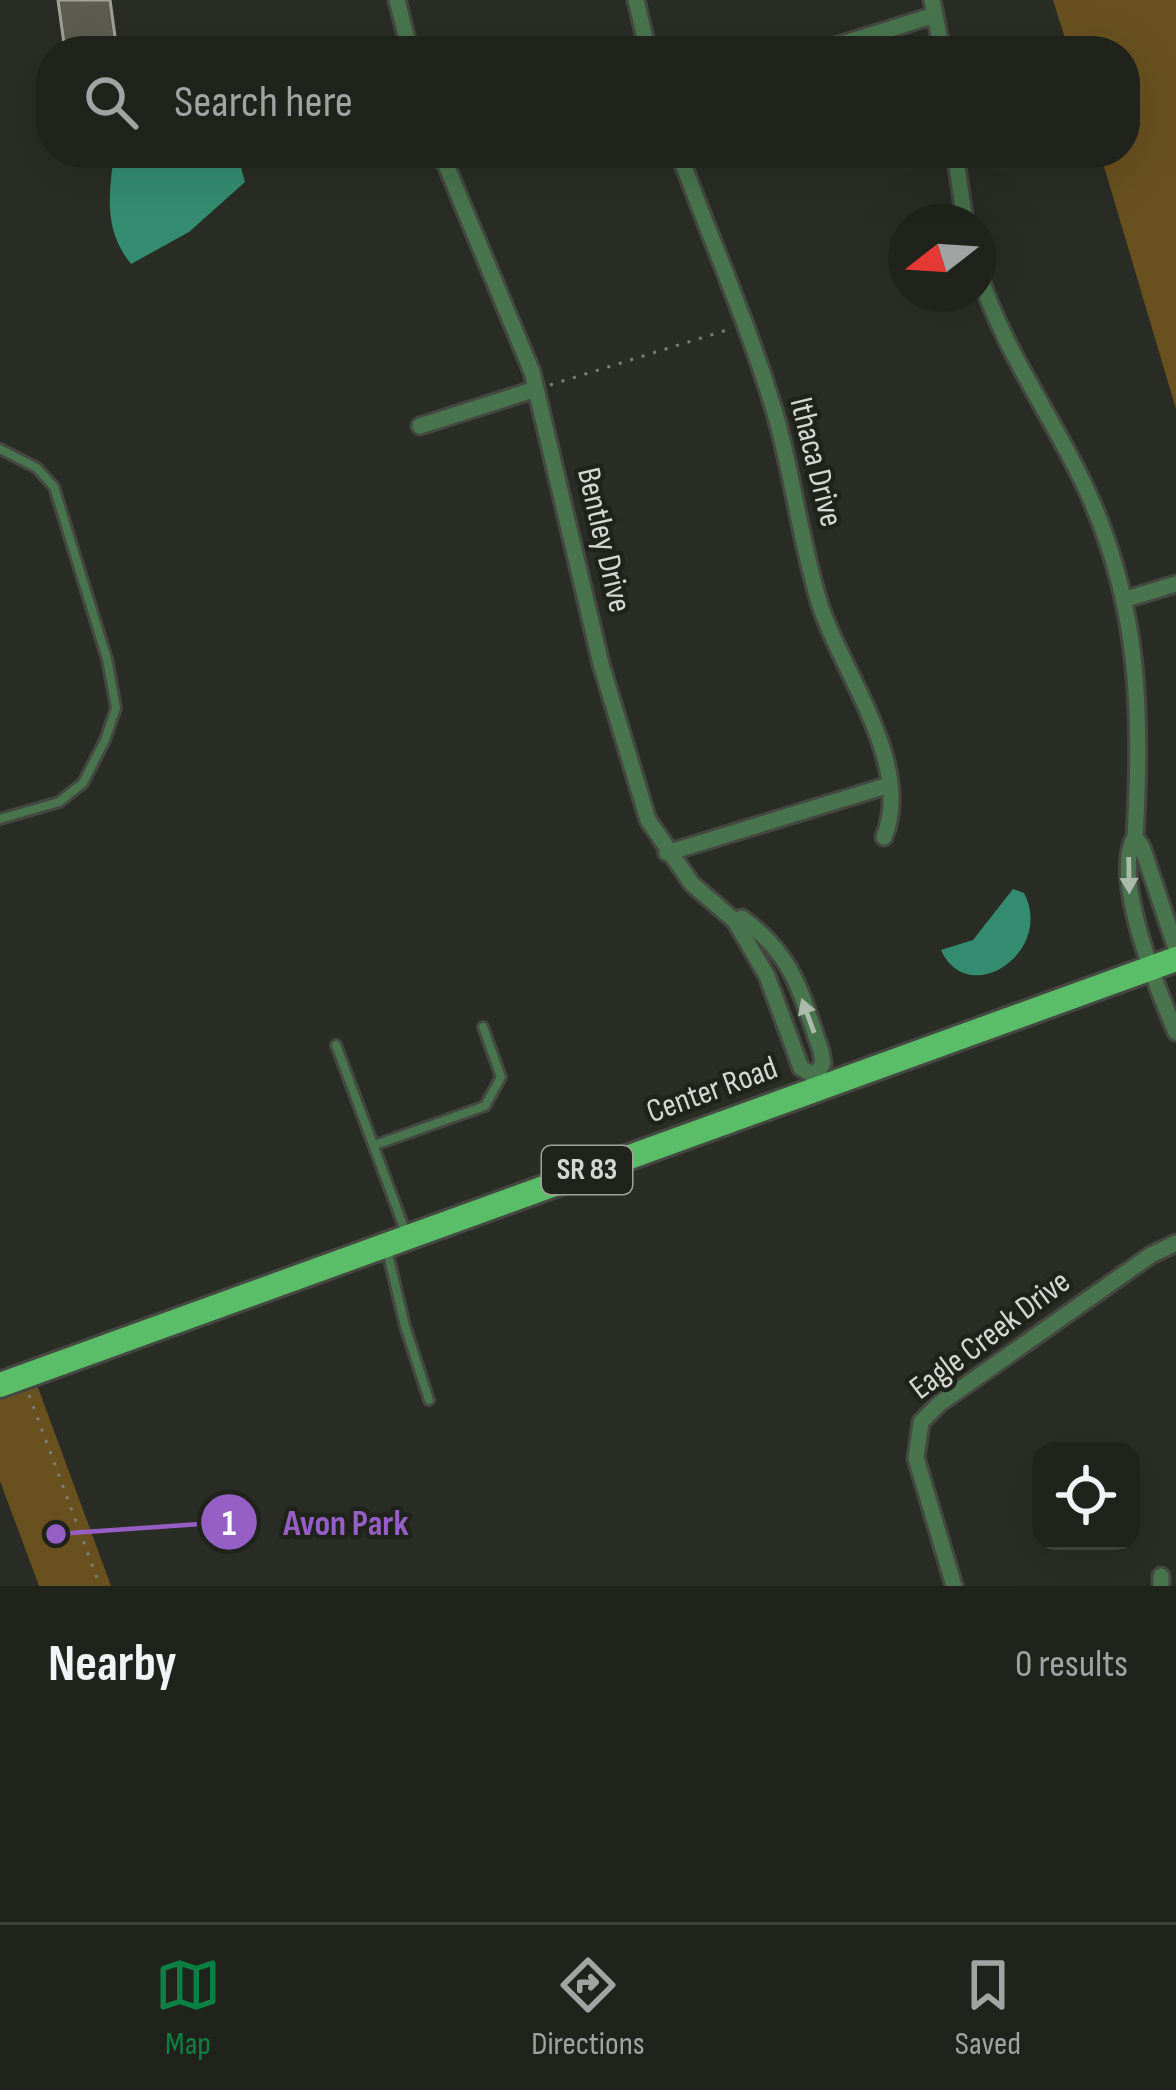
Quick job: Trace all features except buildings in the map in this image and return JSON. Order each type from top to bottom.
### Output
[{"type":"main road","name":"Center Road","points":[[11,1381],[817,1081],[1165,963]]},
{"type":"street","points":[[397,0],[406,36]]},
{"type":"street","points":[[636,0],[644,36]]},
{"type":"street","points":[[859,36],[933,8]]},
{"type":"street","name":"Bentley Drive","points":[[447,168],[536,389],[638,792],[667,853],[706,898],[735,921],[767,976],[801,1068],[817,1081],[824,1063],[786,961],[767,937],[742,919],[735,921]]},
{"type":"street","name":"Ithaca Drive","points":[[685,168],[782,436],[820,607],[862,695],[889,785],[891,811],[884,837]]},
{"type":"street","points":[[957,168],[962,204]]},
{"type":"street","points":[[995,312],[1017,367],[1088,493],[1123,601],[1139,700],[1135,837],[1130,846],[1128,891],[1165,963],[1176,1032]]},
{"type":"street","points":[[420,426],[536,389]]},
{"type":"street","points":[[1123,601],[1176,584]]},
{"type":"street","points":[[667,853],[889,785]]},
{"type":"street","points":[[1135,837],[1176,948]]},
{"type":"street","name":"Eagle Creek Drive","points":[[954,1586],[916,1458],[921,1421],[1028,1340],[1151,1255],[1176,1243]]},
{"type":"lane","points":[[0,449],[38,468],[54,487],[107,658],[116,708],[83,783],[59,802],[0,820]]},
{"type":"lane","points":[[376,1145],[485,1106],[501,1077],[483,1027]]},
{"type":"lane","points":[[337,1046],[376,1145],[396,1239],[405,1326],[429,1400]]},
{"type":"path","points":[[536,389],[743,325]]},
{"type":"path","points":[[11,1381],[100,1586]]},
{"type":"shaded area","points":[[1053,0],[1176,0],[1176,409],[1104,168],[1140,168],[1140,36],[1064,36]]},
{"type":"shaded area","points":[[113,168],[241,168],[245,182],[189,232],[131,264],[116,238],[110,197]]},
{"type":"shaded area","points":[[1013,889],[1024,893],[1030,915],[1028,935],[1018,953],[987,974],[970,975],[954,967],[941,950],[973,940]]},
{"type":"shaded area","points":[[36,1382],[111,1586],[39,1586],[0,1481],[0,1394]]},
{"type":"place","name":"Avon Park","points":[[56,1534]]}]
